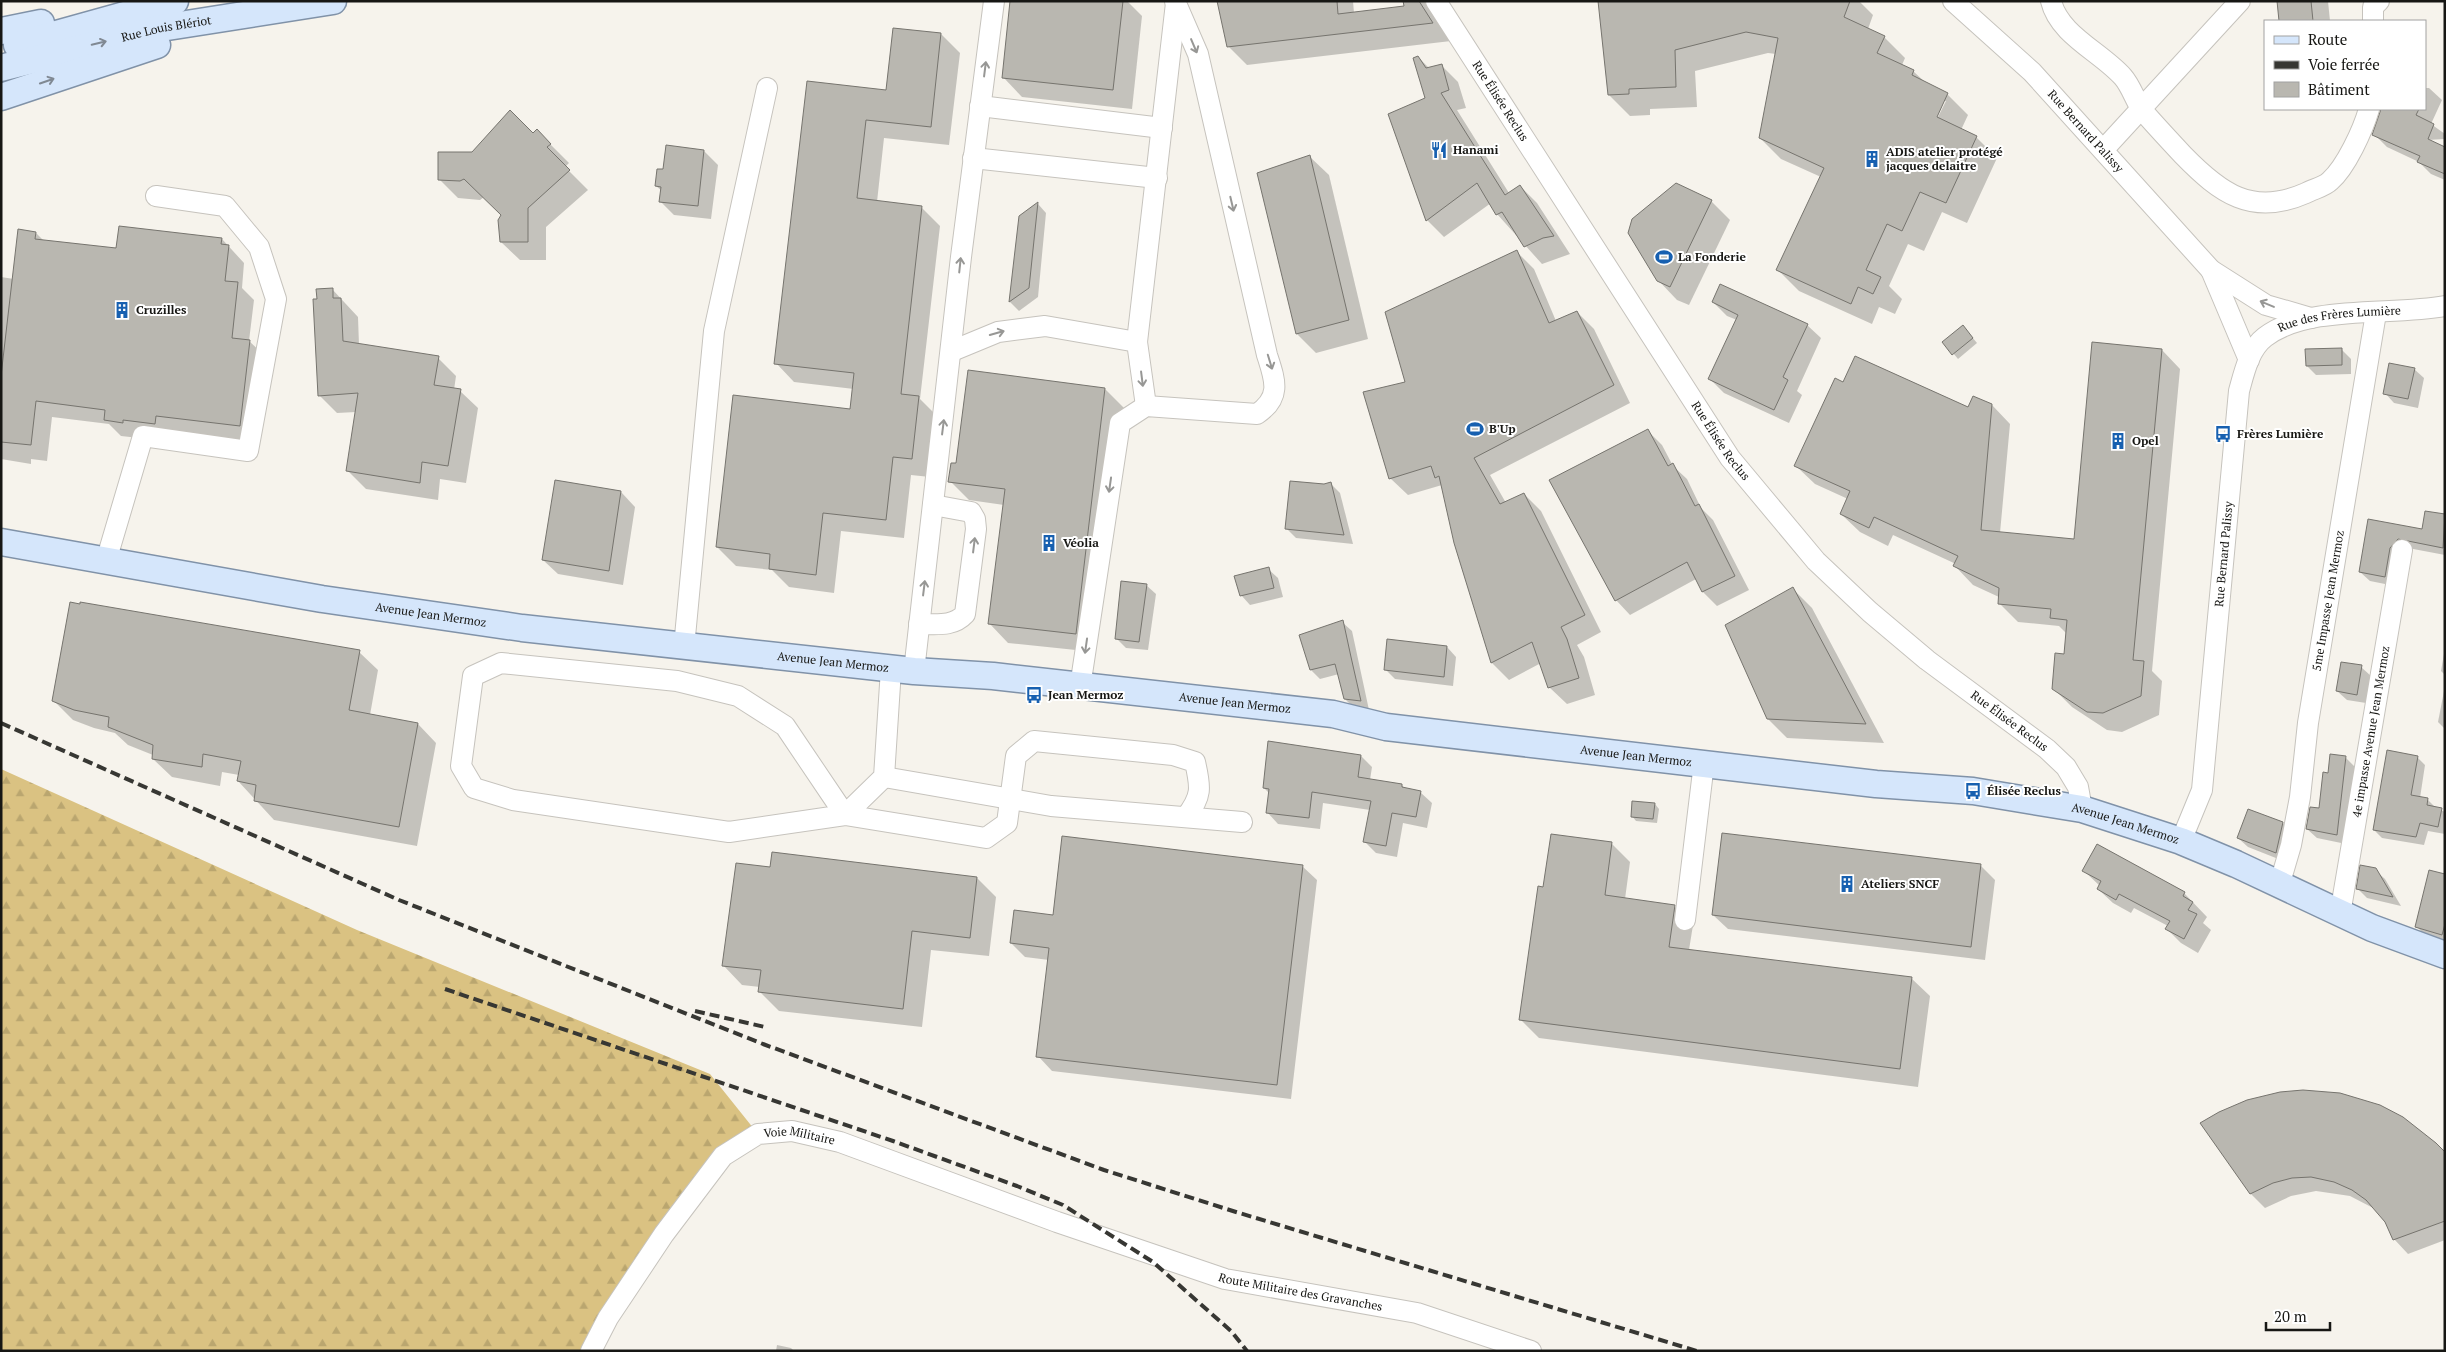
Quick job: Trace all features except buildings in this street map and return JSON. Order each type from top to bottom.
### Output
[{"type":"main road","name":"Rue Louis Blériot","points":[[1,68],[161,28],[333,1]]},
{"type":"main road","name":"Rue Louis Blériot","points":[[1,50],[172,2]]},
{"type":"main road","points":[[1,31],[172,2]]},
{"type":"main road","points":[[1,97],[252,15]]},
{"type":"main road","name":"Avenue Jean Mermoz","points":[[1,542],[402,612],[684,647],[902,670],[993,676],[1334,714],[1386,727],[1876,784],[1973,791],[2082,809],[2181,841],[2236,864],[2279,886],[2372,928],[2445,955]]},
{"type":"street","points":[[845,815],[884,777],[902,670],[919,624],[994,1]]},
{"type":"street","name":"Rue Élisée Reclus","points":[[1436,1],[1730,458],[1816,561],[1870,612],[1927,660],[2047,748],[2066,767],[2078,787],[2082,809]]},
{"type":"street","name":"Rue Bernard Palissy","points":[[1953,1],[2032,72],[2211,270],[2266,305],[2313,318]]},
{"type":"street","points":[[2051,1],[2053,10],[2063,24],[2124,78],[2141,108],[2208,181],[2230,195],[2261,203],[2296,197],[2329,182],[2355,146],[2369,110]]},
{"type":"street","points":[[2104,150],[2240,1]]},
{"type":"street","points":[[2373,20],[2373,7],[2379,1]]},
{"type":"street","points":[[1146,406],[1138,342],[1175,2]]},
{"type":"street","points":[[1080,687],[1120,423],[1146,406],[1257,414],[1269,406],[1275,390],[1274,377],[1267,355],[1198,54],[1175,2]]},
{"type":"street","points":[[684,647],[714,331],[767,88]]},
{"type":"street","points":[[980,106],[1162,128]]},
{"type":"street","points":[[974,158],[1157,178]]},
{"type":"street","points":[[106,561],[143,436],[248,451],[276,300],[259,247],[225,206],[156,196]]},
{"type":"street","name":"Rue Bernard Palissy","points":[[2181,841],[2202,790],[2239,391],[2249,360],[2211,270]]},
{"type":"street","name":"Rue des Frères Lumière","points":[[2249,360],[2264,337],[2288,324],[2341,313],[2376,313],[2445,306]]},
{"type":"street","name":"5me Impasse Jean Mermoz","points":[[2279,886],[2291,844],[2300,797],[2308,723],[2376,313]]},
{"type":"street","points":[[952,351],[998,332],[1045,326],[1138,342]]},
{"type":"street","points":[[919,624],[950,624],[959,621],[966,614],[976,529],[975,519],[971,512],[934,505]]},
{"type":"street","name":"4e impasse Avenue Jean Mermoz","points":[[2340,914],[2402,550]]},
{"type":"street","points":[[845,815],[785,726],[738,696],[677,681],[501,663],[473,676],[461,766],[474,788],[512,800],[729,832],[845,815],[986,838],[1006,823],[1016,756],[1034,741],[1174,754],[1194,762],[1200,785],[1197,802],[1186,817]]},
{"type":"street","points":[[1685,920],[1704,763]]},
{"type":"street","points":[[884,777],[1051,806],[1242,822]]},
{"type":"street","name":"Voie Militaire","points":[[591,1351],[608,1318],[664,1234],[723,1156],[758,1134],[792,1131],[840,1142],[1072,1226]]},
{"type":"street","name":"Route Militaire des Gravanches","points":[[1072,1226],[1225,1279],[1417,1312],[1531,1351]]},
{"type":"green space","points":[[1,769],[357,930],[710,1074],[758,1134],[723,1156],[591,1351],[1,1351]]},
{"type":"railway","points":[[1,723],[399,900],[763,1044],[1104,1170],[1236,1212],[1697,1351]]},
{"type":"railway","points":[[445,989],[893,1141],[1017,1186],[1063,1205],[1153,1262],[1231,1331],[1247,1351]]},
{"type":"railway","points":[[695,1011],[765,1027]]},
{"type":"place","name":"Hanami","points":[[1439,150]]},
{"type":"place","name":"ADIS atelier protégé jacques delaitre","points":[[1872,159]]},
{"type":"place","name":"La Fonderie","points":[[1664,257]]},
{"type":"place","name":"Cruzilles","points":[[122,310]]},
{"type":"place","name":"B'Up","points":[[1475,429]]},
{"type":"place","name":"Frères Lumière","points":[[2223,434]]},
{"type":"place","name":"Opel","points":[[2118,441]]},
{"type":"place","name":"Véolia","points":[[1049,543]]},
{"type":"place","name":"Jean Mermoz","points":[[1034,695]]},
{"type":"place","name":"Élisée Reclus","points":[[1973,791]]},
{"type":"place","name":"Ateliers SNCF","points":[[1847,884]]}]
